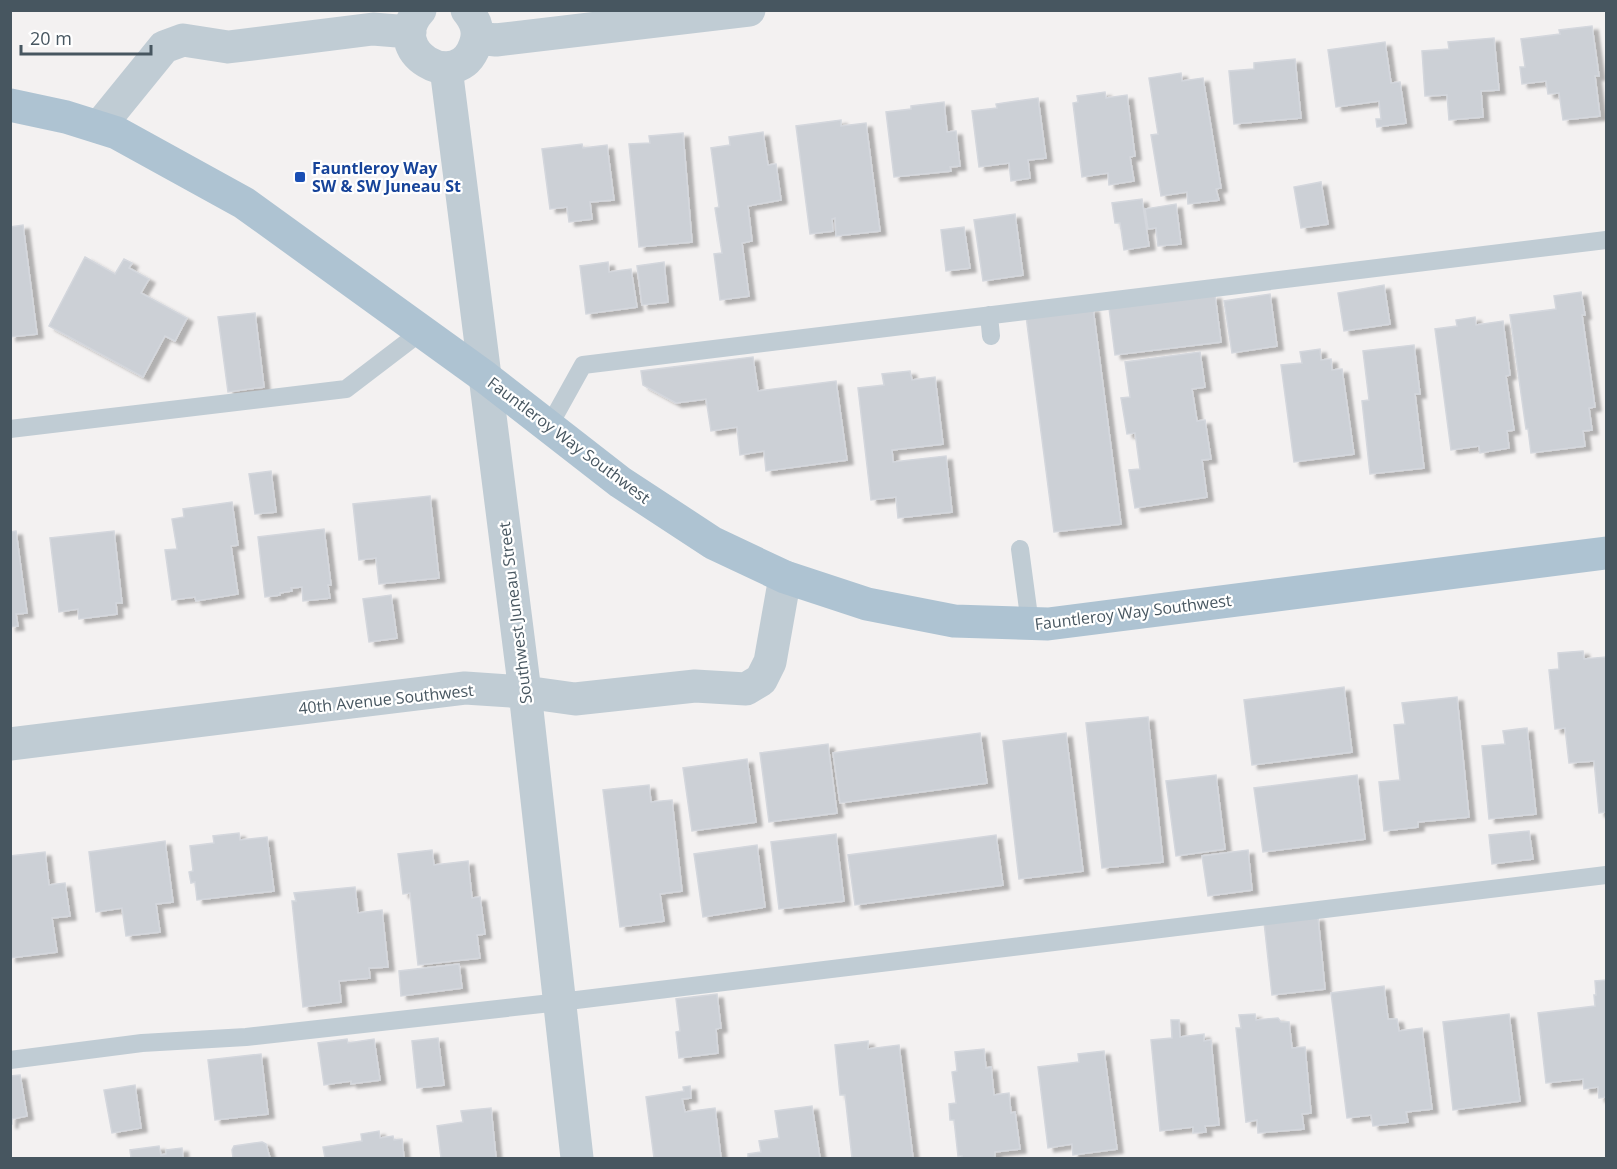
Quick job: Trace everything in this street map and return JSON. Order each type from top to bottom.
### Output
[{"type":"main road","name":"Fauntleroy Way Southwest","points":[[10,105],[66,117],[117,133],[244,203],[485,377],[620,482],[713,543],[785,577],[867,604],[944,619],[1048,624],[1606,553]]},
{"type":"street","points":[[472,24],[496,40],[749,10]]},
{"type":"street","points":[[99,127],[164,47],[183,40],[228,47],[373,29],[415,21],[411,42],[415,52],[432,66],[446,68],[465,60],[473,51],[472,24]]},
{"type":"street","name":"Southwest Juneau Street","points":[[446,68],[525,692],[577,1158]]},
{"type":"street","name":"40th Avenue Southwest","points":[[10,744],[465,688],[525,692],[575,699],[695,686],[746,689],[761,680],[770,662],[785,577]]},
{"type":"lane","points":[[548,428],[583,365],[1606,240]]},
{"type":"lane","points":[[989,315],[991,336]]},
{"type":"lane","points":[[10,429],[346,389],[422,331]]},
{"type":"lane","points":[[1020,549],[1030,624]]},
{"type":"lane","points":[[10,1060],[142,1043],[246,1037],[560,1002],[1606,876]]},
{"type":"building","points":[[1592,26],[1599,76],[1595,76],[1600,116],[1563,120],[1559,93],[1548,94],[1546,81],[1522,84],[1520,67],[1525,67],[1521,39],[1560,34],[1559,30]]},
{"type":"building","points":[[1494,38],[1499,90],[1481,91],[1483,117],[1449,120],[1447,95],[1425,96],[1422,51],[1449,49],[1448,42]]},
{"type":"building","points":[[1385,42],[1391,83],[1400,82],[1406,123],[1377,127],[1376,119],[1381,119],[1379,101],[1336,107],[1328,50]]},
{"type":"building","points":[[1295,59],[1301,118],[1234,124],[1229,71],[1254,69],[1254,63]]},
{"type":"building","points":[[1181,73],[1182,81],[1203,78],[1221,188],[1216,189],[1219,200],[1188,204],[1187,192],[1161,196],[1151,135],[1158,134],[1149,78]]},
{"type":"building","points":[[1105,92],[1106,98],[1127,95],[1135,156],[1130,157],[1134,181],[1109,185],[1108,173],[1082,177],[1073,103],[1078,102],[1077,96]]},
{"type":"building","points":[[1038,98],[1046,158],[1028,160],[1030,178],[1011,181],[1009,163],[979,167],[972,111],[997,108],[996,104]]},
{"type":"building","points":[[944,102],[947,132],[956,131],[960,166],[950,167],[951,171],[894,177],[886,112]]},
{"type":"building","points":[[841,120],[841,126],[866,123],[880,231],[836,236],[835,218],[832,219],[833,231],[810,234],[796,126]]},
{"type":"building","points":[[763,132],[768,165],[776,164],[781,200],[748,206],[752,241],[742,243],[749,296],[720,300],[714,254],[722,253],[715,208],[719,207],[711,148],[730,145],[729,137]]},
{"type":"building","points":[[683,133],[692,242],[639,247],[629,144],[650,143],[649,136]]},
{"type":"building","points":[[582,144],[583,148],[607,145],[614,200],[590,202],[592,219],[569,222],[567,207],[550,209],[542,149]]},
{"type":"building","points":[[1321,182],[1328,224],[1301,228],[1294,187]]},
{"type":"building","points":[[1142,199],[1149,246],[1124,250],[1120,223],[1115,223],[1112,203]]},
{"type":"building","points":[[1176,204],[1181,244],[1158,246],[1156,228],[1148,229],[1145,209]]},
{"type":"building","points":[[1015,214],[1023,275],[983,281],[974,220]]},
{"type":"building","points":[[23,225],[37,334],[10,337],[10,227]]},
{"type":"building","points":[[964,227],[970,268],[946,271],[941,230]]},
{"type":"building","points":[[85,257],[115,274],[124,259],[132,263],[129,268],[149,279],[141,293],[187,318],[175,341],[165,336],[143,377],[49,326]]},
{"type":"building","points":[[608,262],[609,272],[631,269],[637,307],[586,314],[580,266]]},
{"type":"building","points":[[664,262],[668,302],[642,305],[637,266]]},
{"type":"building","points":[[1384,285],[1390,324],[1344,331],[1338,293]]},
{"type":"building","points":[[1581,292],[1595,407],[1589,408],[1592,430],[1583,431],[1585,446],[1531,453],[1510,315],[1556,309],[1554,296]]},
{"type":"building","points":[[1270,294],[1277,346],[1232,353],[1224,301]]},
{"type":"building","points":[[1215,295],[1221,342],[1115,355],[1109,308]]},
{"type":"building","points":[[1093,308],[1121,524],[1054,532],[1026,316]]},
{"type":"building","points":[[255,313],[264,387],[228,392],[218,317]]},
{"type":"building","points":[[1475,317],[1476,325],[1503,321],[1510,375],[1506,376],[1514,430],[1507,431],[1509,448],[1480,453],[1479,446],[1451,450],[1435,329],[1457,326],[1456,320]]},
{"type":"building","points":[[1414,345],[1420,394],[1415,394],[1424,468],[1370,474],[1362,401],[1369,400],[1363,351]]},
{"type":"building","points":[[1320,349],[1321,360],[1331,359],[1332,370],[1342,369],[1354,454],[1294,462],[1281,365],[1302,363],[1300,352]]},
{"type":"building","points":[[1200,352],[1205,387],[1192,389],[1197,421],[1205,420],[1211,459],[1202,460],[1207,497],[1135,508],[1129,470],[1140,469],[1135,433],[1127,434],[1121,398],[1130,397],[1125,362]]},
{"type":"building","points":[[753,357],[758,391],[836,381],[847,460],[766,471],[764,451],[740,455],[737,427],[711,431],[706,399],[676,403],[643,385],[641,371]]},
{"type":"building","points":[[910,371],[912,380],[935,377],[943,444],[892,450],[893,462],[946,456],[952,512],[898,518],[896,497],[871,500],[858,388],[884,385],[882,374]]},
{"type":"building","points":[[271,471],[276,512],[255,514],[249,474]]},
{"type":"building","points":[[430,496],[439,578],[379,584],[376,558],[359,560],[353,504]]},
{"type":"building","points":[[232,502],[238,545],[231,546],[238,594],[196,601],[195,597],[172,600],[165,550],[177,549],[172,519],[184,517],[183,509]]},
{"type":"building","points":[[324,529],[331,585],[328,585],[330,598],[303,601],[302,587],[291,588],[292,591],[280,593],[280,595],[265,597],[258,537]]},
{"type":"building","points":[[16,531],[27,613],[16,614],[18,626],[10,627],[10,532]]},
{"type":"building","points":[[114,531],[122,603],[116,603],[117,614],[79,619],[78,609],[59,612],[50,538]]},
{"type":"building","points":[[391,595],[397,638],[369,642],[363,599]]},
{"type":"building","points":[[1583,651],[1584,659],[1606,657],[1606,812],[1599,813],[1594,761],[1569,763],[1565,728],[1555,729],[1549,670],[1559,669],[1558,653]]},
{"type":"building","points":[[1344,687],[1352,752],[1252,765],[1244,700]]},
{"type":"building","points":[[1457,697],[1469,817],[1418,822],[1418,827],[1384,831],[1379,782],[1400,780],[1394,725],[1405,724],[1402,703]]},
{"type":"building","points":[[1148,717],[1163,862],[1102,868],[1086,723]]},
{"type":"building","points":[[1527,728],[1536,814],[1489,819],[1482,746],[1505,744],[1503,731]]},
{"type":"building","points":[[980,733],[987,783],[840,803],[833,753]]},
{"type":"building","points":[[1066,733],[1083,871],[1019,879],[1003,741]]},
{"type":"building","points":[[828,744],[837,813],[769,822],[760,753]]},
{"type":"building","points":[[747,759],[756,822],[692,831],[683,768]]},
{"type":"building","points":[[1216,775],[1225,849],[1176,856],[1166,781]]},
{"type":"building","points":[[1357,775],[1365,839],[1263,852],[1254,788]]},
{"type":"building","points":[[649,785],[651,802],[672,800],[682,891],[660,894],[664,921],[620,927],[603,790]]},
{"type":"building","points":[[1529,831],[1533,859],[1492,864],[1489,835]]},
{"type":"building","points":[[239,833],[240,840],[267,837],[274,891],[197,900],[195,882],[191,883],[189,872],[193,871],[190,846],[214,843],[213,836]]},
{"type":"building","points":[[836,834],[844,901],[779,909],[771,842]]},
{"type":"building","points":[[996,835],[1003,885],[855,905],[848,855]]},
{"type":"building","points":[[165,841],[173,902],[156,904],[160,932],[126,936],[122,908],[96,912],[89,852]]},
{"type":"building","points":[[757,845],[765,907],[703,917],[694,854]]},
{"type":"building","points":[[432,850],[434,865],[468,861],[472,898],[480,897],[485,934],[477,935],[480,958],[418,965],[410,893],[403,894],[398,854]]},
{"type":"building","points":[[1248,850],[1252,890],[1208,896],[1202,856]]},
{"type":"building","points":[[45,852],[49,885],[65,883],[70,916],[52,918],[57,952],[10,958],[10,856]]},
{"type":"building","points":[[355,887],[358,913],[382,910],[388,967],[369,968],[370,978],[339,981],[341,1002],[303,1007],[292,901],[296,901],[294,893]]},
{"type":"building","points":[[1318,917],[1325,989],[1272,995],[1264,922]]},
{"type":"building","points":[[459,964],[462,988],[401,996],[399,971]]},
{"type":"building","points":[[1606,980],[1606,1097],[1599,1098],[1598,1087],[1584,1089],[1583,1079],[1546,1083],[1538,1013],[1595,1006],[1595,981]]},
{"type":"building","points":[[1384,986],[1388,1019],[1397,1019],[1399,1031],[1422,1028],[1432,1109],[1406,1112],[1408,1122],[1373,1126],[1371,1115],[1347,1118],[1331,993]]},
{"type":"building","points":[[717,994],[721,1028],[716,1029],[718,1053],[679,1058],[676,1032],[680,1031],[676,999]]},
{"type":"building","points":[[1255,1014],[1256,1020],[1278,1018],[1281,1022],[1289,1022],[1292,1048],[1305,1047],[1311,1113],[1302,1114],[1304,1129],[1258,1133],[1257,1120],[1246,1122],[1236,1028],[1241,1028],[1239,1015]]},
{"type":"building","points":[[1509,1014],[1520,1101],[1453,1110],[1443,1022]]},
{"type":"building","points":[[1171,1020],[1179,1020],[1180,1037],[1204,1034],[1204,1041],[1211,1040],[1219,1125],[1205,1126],[1206,1132],[1193,1133],[1193,1127],[1160,1131],[1151,1040],[1172,1038]]},
{"type":"building","points":[[438,1038],[444,1085],[417,1088],[412,1041]]},
{"type":"building","points":[[347,1039],[348,1043],[374,1039],[380,1080],[324,1085],[318,1043]]},
{"type":"building","points":[[868,1041],[868,1049],[899,1045],[913,1158],[852,1158],[845,1095],[840,1095],[835,1045]]},
{"type":"building","points":[[984,1049],[986,1068],[991,1067],[994,1095],[1009,1093],[1011,1113],[1015,1112],[1020,1149],[995,1152],[995,1157],[992,1158],[962,1158],[958,1156],[954,1120],[950,1120],[949,1104],[956,1103],[952,1072],[957,1071],[955,1052]]},
{"type":"building","points":[[1104,1051],[1117,1149],[1073,1155],[1072,1144],[1048,1148],[1038,1067],[1079,1062],[1078,1054]]},
{"type":"building","points":[[261,1054],[268,1114],[215,1120],[208,1060]]},
{"type":"building","points":[[20,1075],[27,1116],[12,1119],[12,1124],[10,1124],[10,1076]]},
{"type":"building","points":[[135,1085],[141,1128],[112,1133],[104,1090]]},
{"type":"building","points":[[690,1086],[691,1098],[682,1099],[685,1112],[715,1108],[721,1158],[654,1158],[646,1097],[684,1091],[683,1087]]},
{"type":"building","points":[[812,1106],[820,1158],[748,1158],[748,1154],[761,1152],[759,1141],[779,1138],[775,1111]]},
{"type":"building","points":[[491,1108],[496,1158],[441,1158],[437,1126],[463,1122],[461,1111]]},
{"type":"building","points":[[379,1131],[380,1138],[393,1136],[394,1140],[402,1139],[404,1158],[325,1158],[323,1147],[362,1141],[361,1134]]},
{"type":"building","points":[[262,1142],[266,1144],[270,1158],[233,1158],[234,1146]]},
{"type":"building","points":[[159,1146],[161,1155],[166,1154],[166,1150],[182,1148],[183,1158],[131,1158],[130,1150]]},
{"type":"place","name":"Fauntleroy Way SW & SW Juneau St","points":[[300,177]]}]
